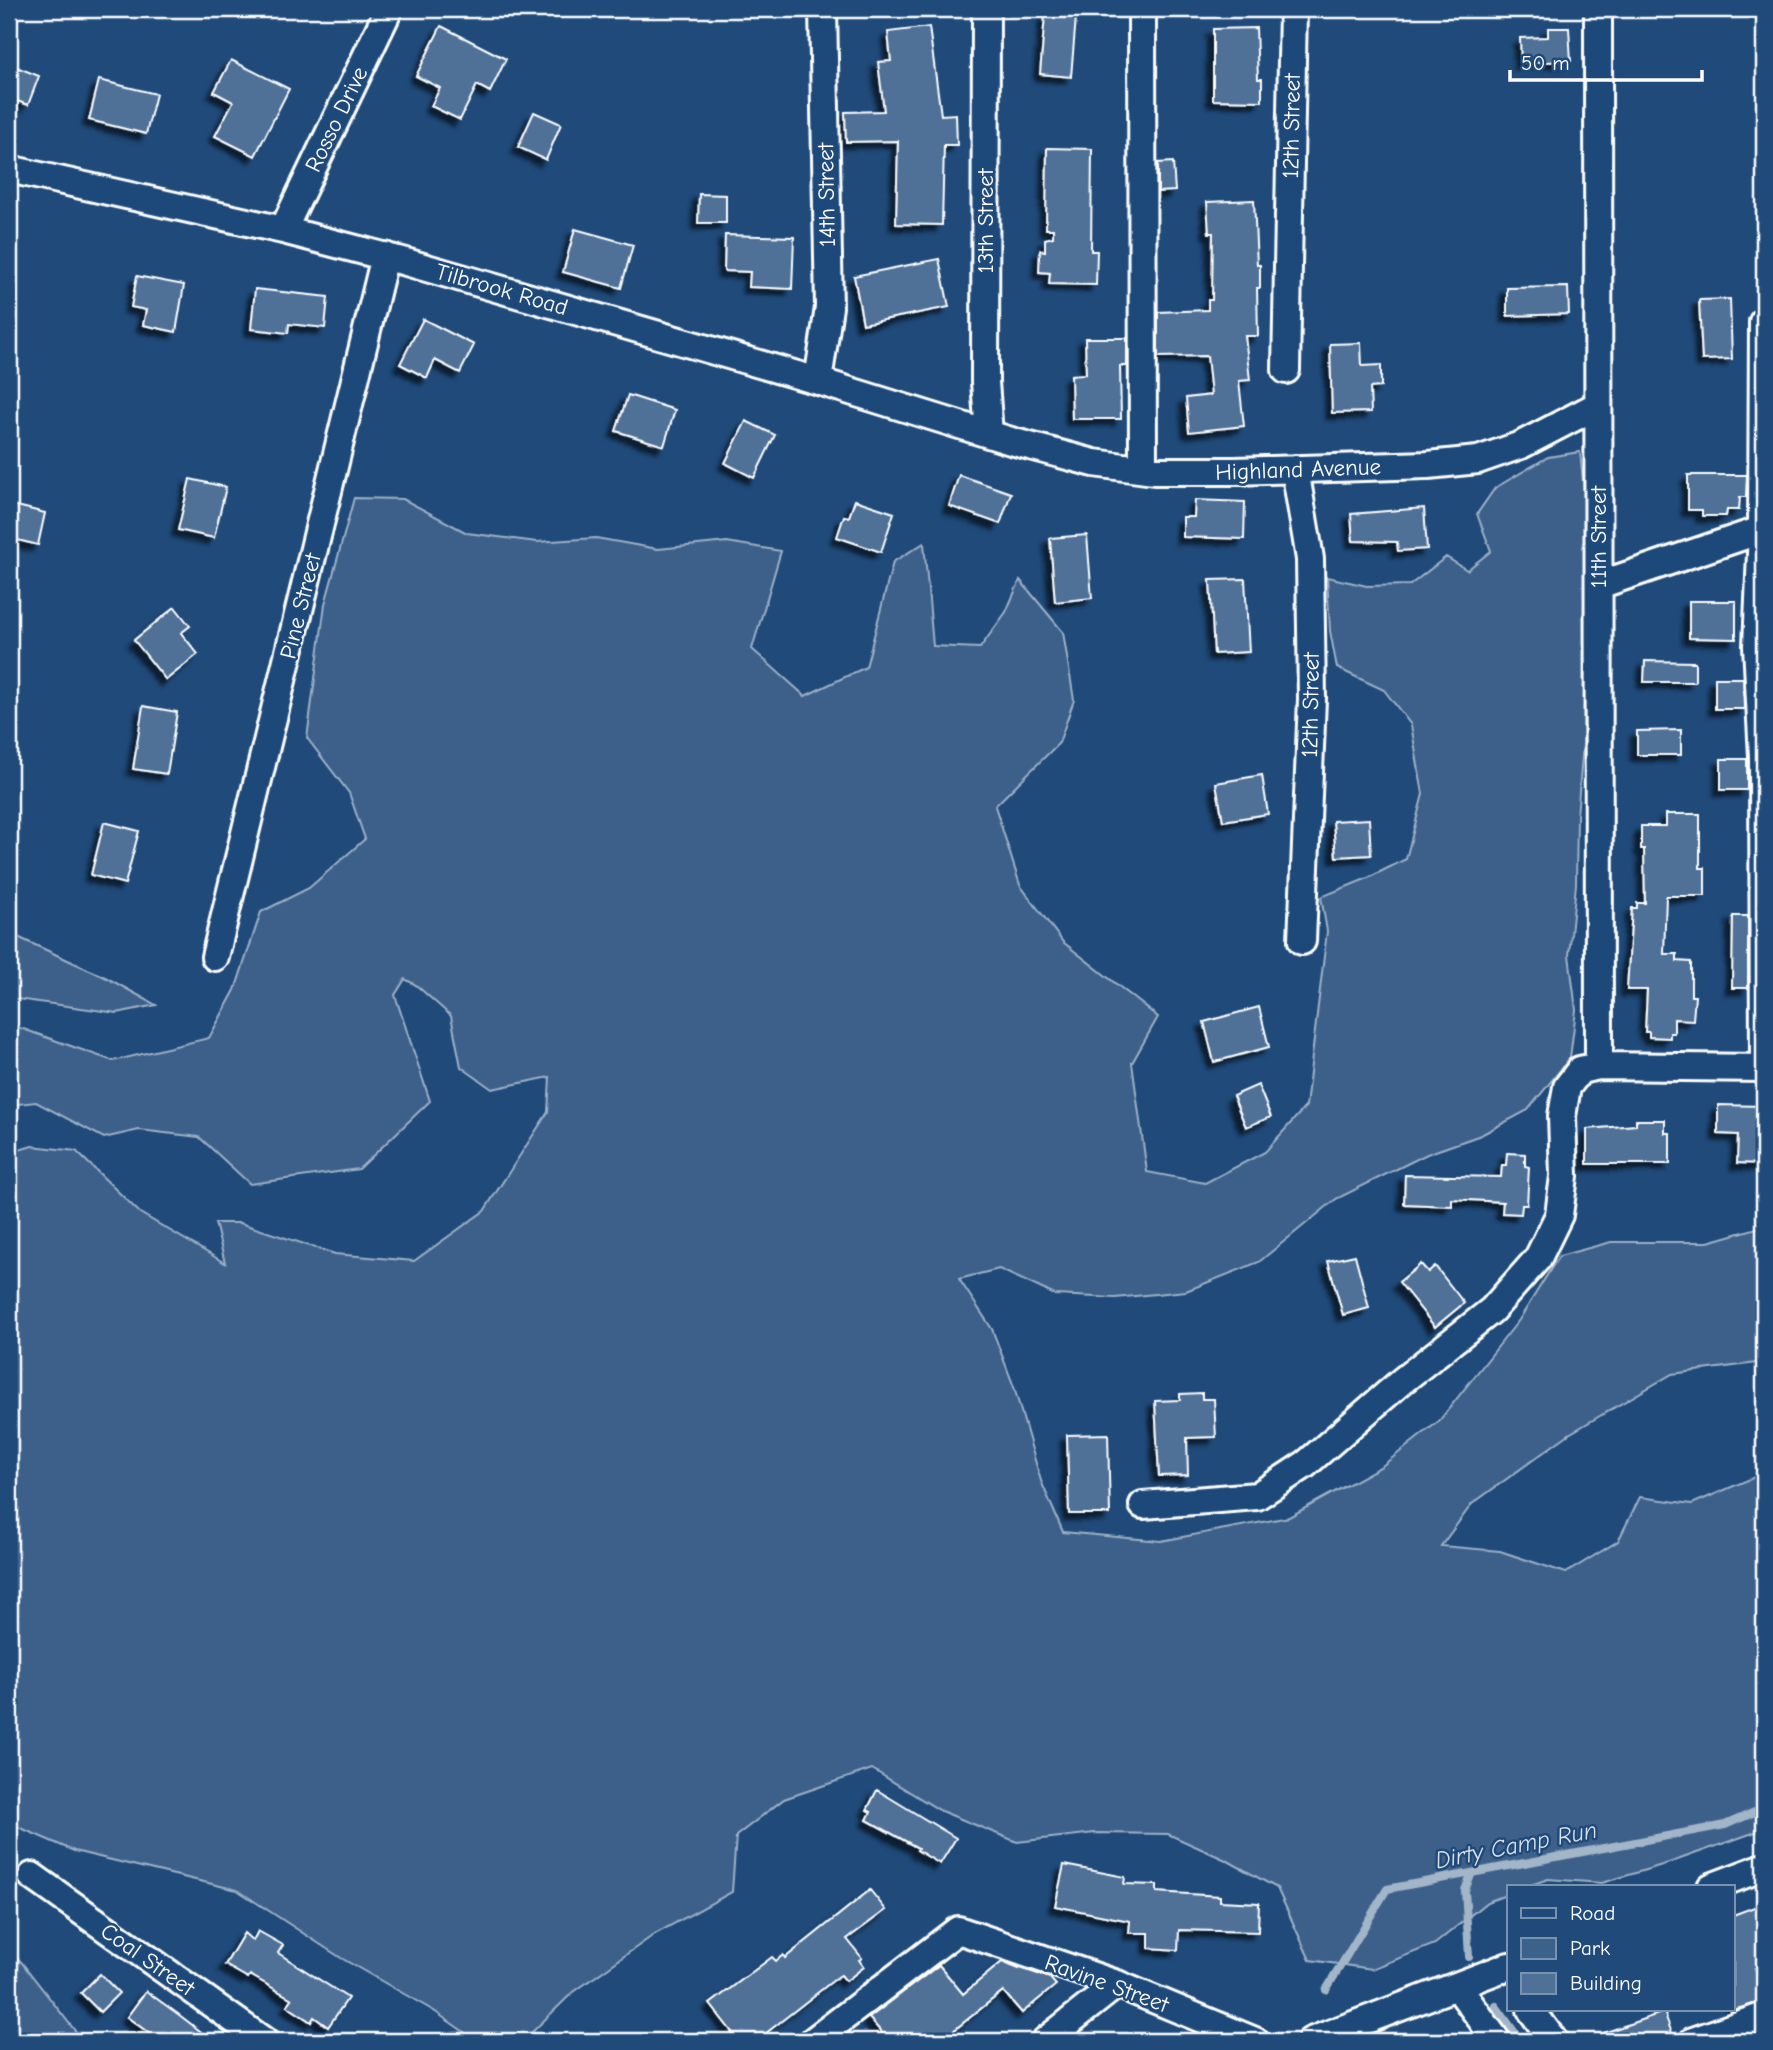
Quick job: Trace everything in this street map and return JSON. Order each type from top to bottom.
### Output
[{"type":"street","name":"Rosso Drive","points":[[283,230],[389,9]]},
{"type":"street","name":"14th Street","points":[[818,381],[829,307],[823,9]]},
{"type":"street","name":"13th Street","points":[[986,9],[985,382],[989,434]]},
{"type":"street","points":[[1142,9],[1143,470]]},
{"type":"street","name":"12th Street","points":[[1286,370],[1293,9]]},
{"type":"street","name":"11th Street","points":[[1598,9],[1599,1066]]},
{"type":"street","name":"Tilbrook Road","points":[[9,169],[283,230],[385,256],[818,381],[989,434]]},
{"type":"street","name":"Pine Street","points":[[215,957],[385,256]]},
{"type":"street","points":[[1143,1505],[1257,1496],[1306,1464],[1402,1381],[1492,1310],[1538,1258],[1559,1215],[1564,1176],[1562,1116],[1567,1087],[1580,1070],[1599,1066],[1764,1068],[1763,757],[1757,646],[1763,530],[1763,322]]},
{"type":"street","name":"Highland Avenue","points":[[989,434],[1094,463],[1143,470],[1235,471],[1428,465],[1478,460],[1521,444],[1598,405]]},
{"type":"street","name":"12th Street","points":[[1295,469],[1310,559],[1311,601],[1312,699],[1302,941]]},
{"type":"street","points":[[1598,584],[1763,530]]},
{"type":"street","name":"Coal Street","points":[[32,1876],[264,2041]]},
{"type":"street","points":[[1720,1885],[1760,1876]]},
{"type":"street","name":"Ravine Street","points":[[813,2041],[958,1930],[1117,1984],[1255,2041]]},
{"type":"street","points":[[1311,2041],[1353,2033],[1457,1986],[1506,1971]]},
{"type":"street","points":[[1045,2041],[1117,1984]]},
{"type":"street","points":[[1457,1986],[1497,2041]]},
{"type":"street","points":[[1532,2011],[1554,2041]]},
{"type":"street","points":[[1693,2041],[1764,2016]]},
{"type":"green space","points":[[1580,452],[1587,520],[1583,744],[1577,816],[1576,884],[1569,955],[1576,1010],[1570,1058],[1528,1110],[1481,1135],[1427,1154],[1336,1199],[1259,1262],[1186,1291],[1115,1298],[1055,1295],[999,1269],[959,1279],[992,1329],[1014,1387],[1041,1481],[1063,1532],[1161,1541],[1289,1517],[1382,1466],[1439,1421],[1519,1320],[1559,1256],[1611,1242],[1708,1242],[1764,1226],[1764,1362],[1672,1374],[1569,1434],[1472,1504],[1441,1546],[1500,1551],[1566,1573],[1618,1541],[1640,1497],[1692,1504],[1764,1473],[1764,1829],[1669,1863],[1602,1883],[1548,1879],[1531,1885],[1507,1885],[1507,1895],[1487,1902],[1435,1944],[1372,1969],[1310,1960],[1277,1888],[1228,1861],[1168,1834],[1095,1833],[1017,1842],[941,1811],[872,1769],[784,1799],[736,1836],[732,1892],[655,1934],[571,1994],[523,2041],[477,2041],[434,2011],[341,1958],[237,1890],[74,1851],[9,1823],[9,1153],[32,1146],[76,1151],[140,1213],[225,1263],[215,1223],[240,1223],[335,1254],[414,1261],[484,1211],[548,1112],[550,1077],[492,1089],[461,1067],[451,1016],[416,985],[405,979],[395,995],[430,1101],[359,1169],[250,1184],[199,1137],[139,1130],[104,1138],[36,1102],[9,1105],[9,1024],[113,1061],[209,1038],[235,990],[261,912],[309,888],[365,839],[349,793],[307,738],[325,604],[354,498],[403,499],[467,533],[537,542],[596,538],[658,549],[727,542],[781,551],[752,649],[805,696],[866,667],[893,562],[924,543],[933,646],[980,648],[1006,612],[1020,580],[1063,632],[1074,700],[1059,743],[995,806],[1020,885],[1063,942],[1158,1017],[1132,1063],[1147,1172],[1205,1183],[1265,1152],[1306,1106],[1327,931],[1321,897],[1406,859],[1423,794],[1411,725],[1384,690],[1337,668],[1330,631],[1327,577],[1367,586],[1410,585],[1446,557],[1467,570],[1491,551],[1477,514],[1495,488],[1548,457]]},
{"type":"green space","points":[[9,933],[107,978],[156,1005],[117,1013],[9,998]]},
{"type":"green space","points":[[9,1949],[22,1963],[83,2041],[9,2041]]},
{"type":"building","points":[[1045,15],[1076,17],[1071,77],[1040,74]]},
{"type":"building","points":[[441,26],[506,59],[490,92],[477,85],[460,120],[431,106],[440,88],[416,76]]},
{"type":"building","points":[[929,27],[941,115],[956,114],[957,145],[944,145],[942,225],[896,224],[898,141],[846,142],[845,112],[884,111],[878,62],[891,61],[888,32]]},
{"type":"building","points":[[1256,28],[1258,79],[1262,79],[1262,101],[1213,100],[1213,29]]},
{"type":"building","points":[[1548,28],[1569,28],[1571,61],[1521,63],[1520,38],[1548,37]]},
{"type":"building","points":[[231,60],[289,89],[255,156],[215,136],[233,102],[214,92]]},
{"type":"building","points":[[9,64],[39,76],[28,105],[9,98]]},
{"type":"building","points":[[99,80],[156,94],[146,134],[89,120]]},
{"type":"building","points":[[534,112],[561,124],[546,160],[518,147]]},
{"type":"building","points":[[1047,148],[1092,149],[1091,251],[1097,251],[1096,285],[1049,284],[1050,273],[1039,272],[1040,250],[1045,251],[1045,239],[1053,237],[1053,229],[1046,229]]},
{"type":"building","points":[[1173,162],[1175,191],[1158,192],[1158,163]]},
{"type":"building","points":[[699,194],[726,195],[726,223],[698,223]]},
{"type":"building","points":[[1254,200],[1257,265],[1260,265],[1260,288],[1257,288],[1258,336],[1245,336],[1250,380],[1239,381],[1244,426],[1189,432],[1186,398],[1211,395],[1207,356],[1158,357],[1158,312],[1208,310],[1208,300],[1212,300],[1213,233],[1209,233],[1207,202]]},
{"type":"building","points":[[575,229],[633,245],[621,288],[563,272]]},
{"type":"building","points":[[725,235],[794,237],[792,289],[749,287],[750,272],[724,271]]},
{"type":"building","points":[[939,259],[949,307],[863,324],[854,276]]},
{"type":"building","points":[[137,276],[184,285],[176,332],[143,325],[146,310],[131,307]]},
{"type":"building","points":[[1568,287],[1569,314],[1507,316],[1507,288]]},
{"type":"building","points":[[255,289],[328,297],[325,328],[289,324],[288,333],[251,329]]},
{"type":"building","points":[[1730,299],[1732,359],[1702,360],[1699,300]]},
{"type":"building","points":[[423,319],[474,345],[460,373],[435,360],[427,378],[400,364]]},
{"type":"building","points":[[1085,338],[1127,338],[1127,366],[1120,366],[1121,419],[1072,419],[1071,375],[1086,374]]},
{"type":"building","points":[[1361,343],[1362,366],[1381,365],[1381,387],[1370,388],[1371,412],[1332,413],[1330,344]]},
{"type":"building","points":[[628,395],[675,410],[664,446],[616,431]]},
{"type":"building","points":[[746,421],[775,435],[754,478],[725,463]]},
{"type":"building","points":[[959,475],[1011,493],[1000,524],[949,506]]},
{"type":"building","points":[[1688,475],[1747,475],[1746,497],[1740,497],[1739,510],[1727,510],[1726,516],[1702,516],[1702,510],[1688,510]]},
{"type":"building","points":[[190,479],[226,487],[214,538],[178,530]]},
{"type":"building","points":[[855,500],[894,513],[881,552],[837,537],[844,516],[849,517]]},
{"type":"building","points":[[1195,500],[1245,502],[1244,539],[1183,537],[1183,517],[1194,517]]},
{"type":"building","points":[[9,504],[45,513],[38,545],[9,538]]},
{"type":"building","points":[[1424,508],[1427,549],[1398,551],[1397,542],[1353,541],[1351,514]]},
{"type":"building","points":[[1087,535],[1092,598],[1055,602],[1050,538]]},
{"type":"building","points":[[1245,579],[1249,652],[1214,654],[1210,580]]},
{"type":"building","points":[[1689,601],[1736,601],[1736,639],[1689,638]]},
{"type":"building","points":[[175,607],[190,626],[181,633],[198,654],[166,680],[134,640]]},
{"type":"building","points":[[1645,661],[1695,662],[1695,682],[1644,682]]},
{"type":"building","points":[[1715,678],[1743,678],[1744,709],[1715,709]]},
{"type":"building","points":[[143,706],[177,712],[167,774],[133,769]]},
{"type":"building","points":[[1681,730],[1681,755],[1637,755],[1637,731]]},
{"type":"building","points":[[1721,759],[1747,759],[1747,790],[1721,790]]},
{"type":"building","points":[[1262,775],[1268,814],[1223,821],[1216,783]]},
{"type":"building","points":[[1666,814],[1700,814],[1700,868],[1705,868],[1705,896],[1666,896],[1664,954],[1677,954],[1677,961],[1691,962],[1691,996],[1695,996],[1693,1020],[1674,1019],[1674,1033],[1670,1033],[1670,1038],[1649,1037],[1649,1032],[1645,1032],[1647,990],[1627,990],[1632,908],[1637,908],[1637,903],[1645,903],[1641,826],[1666,826]]},
{"type":"building","points":[[1369,819],[1371,855],[1336,857],[1333,821]]},
{"type":"building","points":[[104,822],[139,831],[125,884],[91,875]]},
{"type":"building","points":[[1733,916],[1748,916],[1748,988],[1732,988]]},
{"type":"building","points":[[1259,1007],[1269,1047],[1214,1062],[1204,1022]]},
{"type":"building","points":[[1258,1085],[1271,1117],[1246,1127],[1233,1096]]},
{"type":"building","points":[[1718,1105],[1764,1106],[1764,1164],[1737,1163],[1738,1135],[1718,1134]]},
{"type":"building","points":[[1636,1120],[1665,1120],[1665,1133],[1670,1133],[1670,1164],[1587,1164],[1587,1129],[1636,1125]]},
{"type":"building","points":[[1507,1153],[1525,1154],[1525,1166],[1529,1167],[1527,1205],[1522,1205],[1521,1214],[1502,1213],[1503,1202],[1452,1199],[1452,1206],[1404,1204],[1405,1175],[1501,1177]]},
{"type":"building","points":[[1355,1255],[1369,1308],[1343,1315],[1328,1261]]},
{"type":"building","points":[[1421,1264],[1428,1272],[1435,1266],[1464,1303],[1435,1327],[1399,1282]]},
{"type":"building","points":[[1202,1393],[1202,1399],[1214,1399],[1216,1437],[1187,1438],[1188,1475],[1159,1476],[1155,1401],[1180,1400],[1180,1394]]},
{"type":"building","points":[[1108,1434],[1110,1514],[1069,1514],[1067,1435]]},
{"type":"building","points":[[877,1790],[956,1838],[940,1864],[917,1850],[918,1848],[867,1820],[871,1812],[867,1810]]},
{"type":"building","points":[[1064,1865],[1125,1877],[1124,1884],[1157,1885],[1157,1892],[1220,1896],[1220,1901],[1259,1903],[1258,1932],[1179,1930],[1178,1950],[1149,1948],[1149,1933],[1129,1933],[1130,1921],[1055,1906]]},
{"type":"building","points":[[870,1890],[886,1910],[847,1939],[862,1958],[859,1960],[864,1967],[846,1981],[839,1976],[756,2041],[739,2041],[710,2004],[772,1957],[776,1961],[783,1955],[785,1958]]},
{"type":"building","points":[[1757,1906],[1764,1926],[1764,1965],[1755,1968],[1764,1993],[1764,2001],[1734,2010],[1734,1915]]},
{"type":"building","points":[[258,1931],[283,1945],[278,1953],[348,1998],[328,2027],[314,2017],[311,2022],[287,2006],[292,1999],[250,1975],[248,1978],[225,1965],[244,1933],[253,1941]]},
{"type":"building","points":[[1002,1962],[1050,1978],[1056,1985],[1022,2013],[1003,1991],[952,2032],[959,2041],[889,2041],[869,2018],[939,1965],[963,1994]]},
{"type":"building","points":[[100,1974],[119,1993],[100,2012],[81,1993]]},
{"type":"building","points":[[146,1991],[213,2041],[160,2041],[127,2017]]},
{"type":"building","points":[[1664,2012],[1675,2041],[1589,2041],[1589,2038]]},
{"type":"waterway","name":"Dirty Camp Run","points":[[1326,1990],[1387,1889],[1725,1825],[1764,1808]]},
{"type":"waterway","points":[[1469,1957],[1465,1890],[1472,1873]]},
{"type":"waterway","points":[[1496,2006],[1521,2041]]}]
